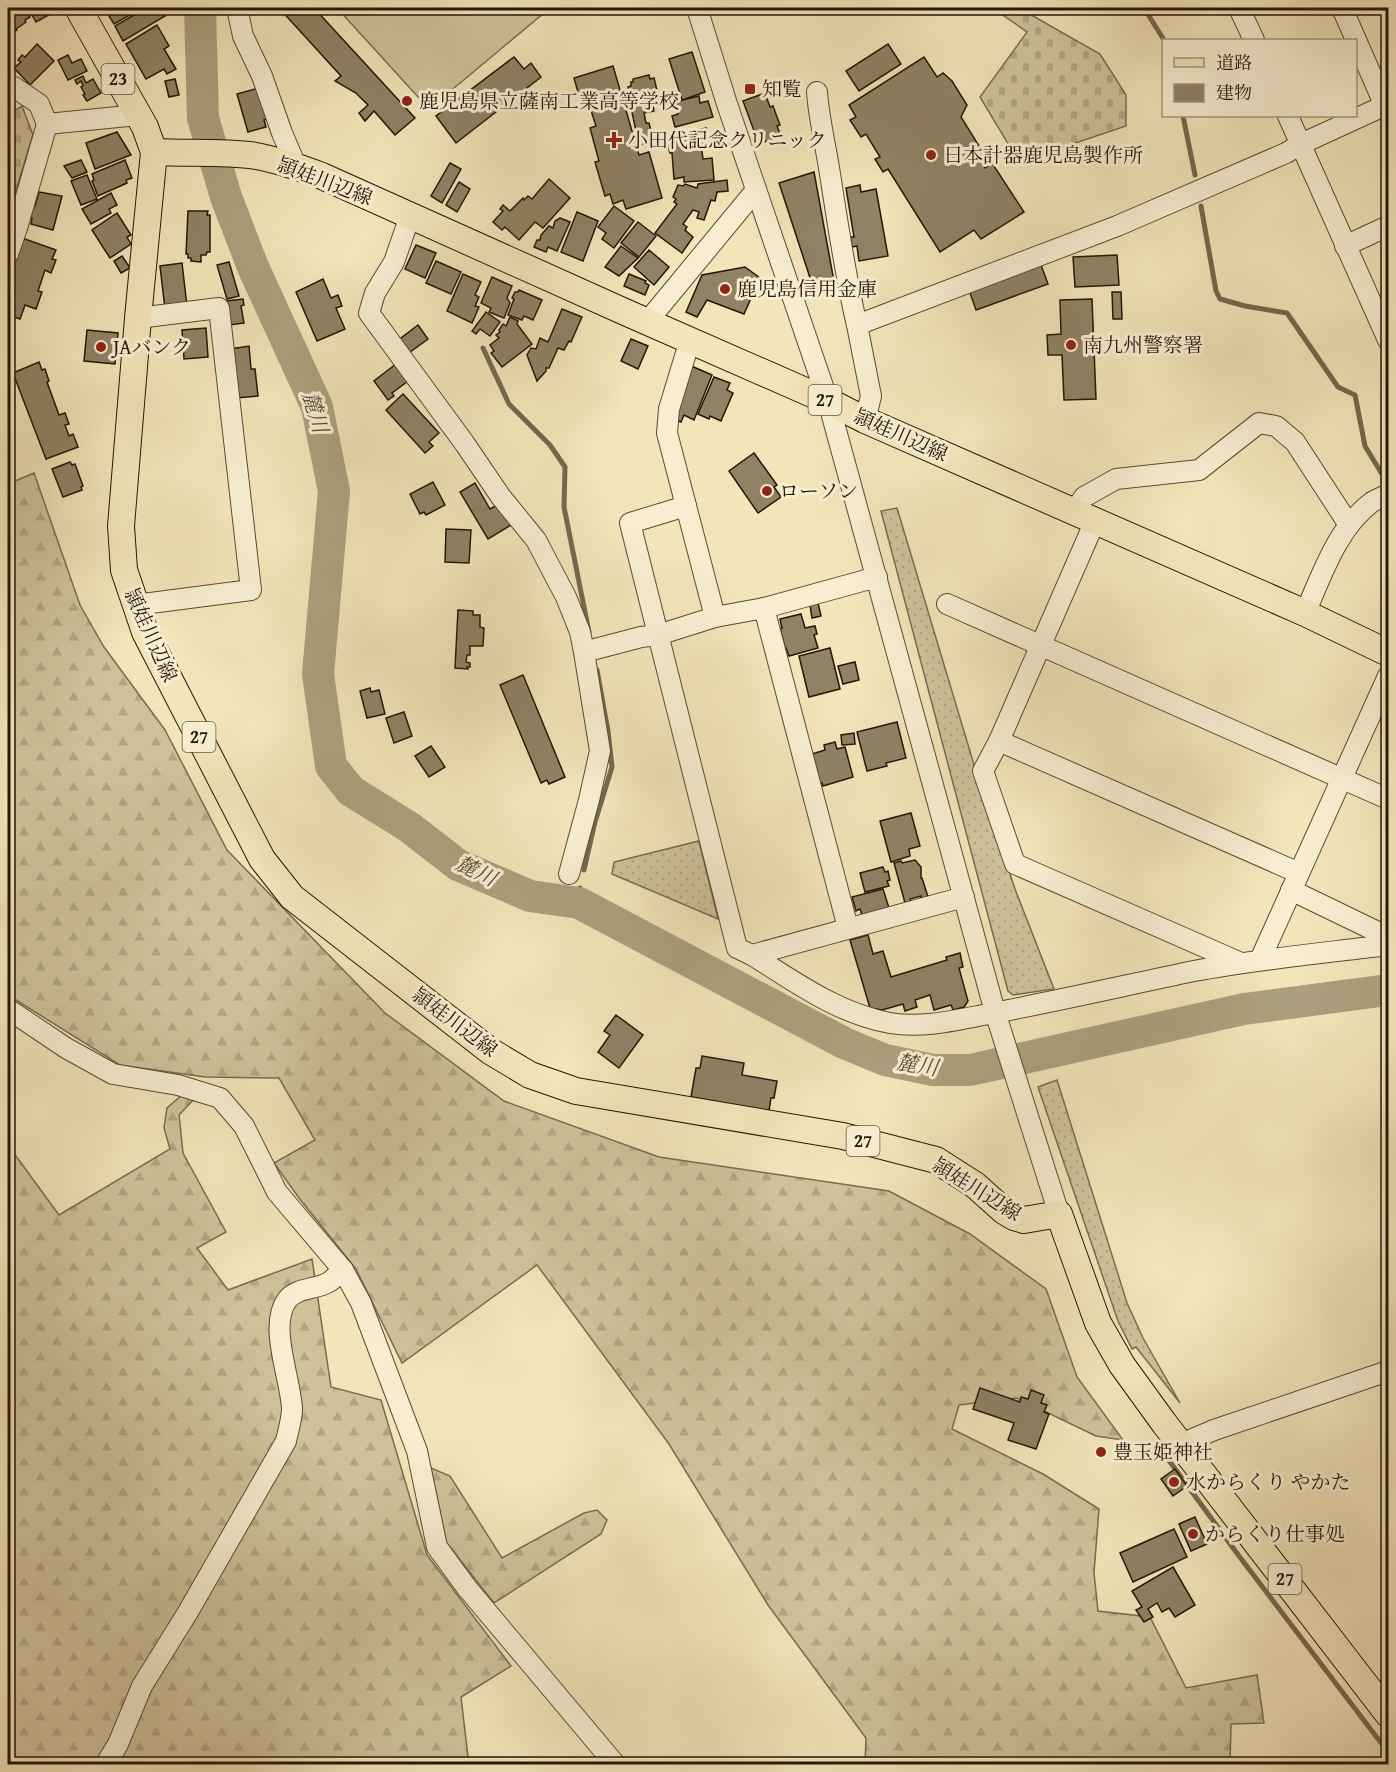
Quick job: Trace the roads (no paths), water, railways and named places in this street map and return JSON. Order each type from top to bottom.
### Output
[{"type":"main road","name":"23","points":[[78,8],[145,127],[154,152]]},
{"type":"main road","name":"頴娃川辺線","points":[[1059,1214],[1024,1220],[1014,1217],[975,1185],[936,1160],[843,1136],[576,1091],[530,1075],[490,1051],[292,897],[262,859],[145,632],[124,570],[121,525],[154,152],[258,156],[322,176],[828,401],[865,420],[1305,613],[1389,653]]},
{"type":"main road","name":"27","points":[[1059,1214],[1098,1323],[1122,1365],[1389,1714]]},
{"type":"street","points":[[237,8],[243,36],[262,76],[296,166]]},
{"type":"street","points":[[697,8],[828,401],[996,1017],[1059,1214]]},
{"type":"street","points":[[1239,8],[1254,39]]},
{"type":"street","points":[[1342,8],[1356,39]]},
{"type":"street","points":[[857,325],[1117,226],[1286,153],[1387,105],[1357,40]]},
{"type":"street","points":[[8,86],[14,87],[39,104],[47,124],[8,254]]},
{"type":"street","points":[[817,92],[849,294],[871,396],[865,420]]},
{"type":"street","points":[[47,124],[138,115]]},
{"type":"street","points":[[1288,117],[1389,340]]},
{"type":"street","points":[[647,322],[756,190]]},
{"type":"street","points":[[410,216],[394,262],[375,292],[369,313],[501,497],[536,540],[566,597],[580,632],[600,751],[569,873]]},
{"type":"street","points":[[1345,246],[1389,226]]},
{"type":"street","points":[[135,605],[251,590],[219,308],[138,318]]},
{"type":"street","points":[[690,340],[669,410],[667,433],[715,617]]},
{"type":"street","points":[[1251,962],[1015,864],[983,771],[999,741],[1041,644],[1084,516],[1084,497],[1116,478],[1199,470],[1259,423],[1276,426],[1295,442],[1349,525]]},
{"type":"street","points":[[1305,613],[1336,545],[1349,525],[1372,502],[1389,494]]},
{"type":"street","points":[[686,506],[630,523],[737,948],[814,994],[865,1018],[892,1023],[926,1025],[996,1017],[1047,1003],[1251,962],[1389,945]]},
{"type":"street","points":[[584,652],[658,635],[715,617],[764,608],[877,577]]},
{"type":"street","points":[[947,604],[1389,800]]},
{"type":"street","points":[[764,608],[849,928]]},
{"type":"street","points":[[1251,962],[1295,882],[1389,676]]},
{"type":"street","points":[[999,741],[1295,882],[1389,937]]},
{"type":"street","points":[[752,955],[964,897]]},
{"type":"street","points":[[8,1009],[66,1048],[112,1074],[178,1085],[220,1098],[244,1126],[277,1192],[343,1270],[361,1304],[417,1451],[437,1547],[467,1588],[615,1764]]},
{"type":"street","points":[[106,1764],[118,1744],[142,1686],[188,1612],[286,1441],[292,1411],[280,1341],[280,1323],[287,1301],[294,1294],[328,1283],[343,1270]]},
{"type":"street","points":[[1181,1444],[1214,1430],[1389,1371]]},
{"type":"waterway","name":"麓川","points":[[200,8],[203,118],[226,197],[253,267],[317,407],[334,491],[318,674],[331,766],[351,791],[409,827],[458,865],[530,896],[579,903],[844,1043],[885,1060],[933,1070],[970,1070],[1244,1009],[1388,990]]},
{"type":"waterway","points":[[1144,8],[1163,39]]},
{"type":"waterway","points":[[8,70],[14,78]]},
{"type":"waterway","points":[[1183,117],[1195,175]]},
{"type":"waterway","points":[[1201,206],[1216,291],[1220,299],[1287,313],[1338,387],[1355,395],[1365,446],[1385,479]]},
{"type":"waterway","points":[[483,348],[509,404],[550,445],[565,467],[564,507],[589,632]]},
{"type":"waterway","points":[[584,870],[595,822],[612,767],[597,670]]},
{"type":"waterway","points":[[579,903],[580,888]]},
{"type":"waterway","points":[[1159,1447],[1388,1752]]},
{"type":"place","name":"知覧","points":[[750,89]]},
{"type":"place","name":"鹿児島県立薩南工業高等学校","points":[[407,101]]},
{"type":"place","name":"小田代記念クリニック","points":[[614,140]]},
{"type":"place","name":"日本計器鹿児島製作所","points":[[931,155]]},
{"type":"place","name":"鹿児島信用金庫","points":[[725,289]]},
{"type":"place","name":"南九州警察署","points":[[1071,345]]},
{"type":"place","name":"JAバンク","points":[[101,347]]},
{"type":"place","name":"ローソン","points":[[767,491]]},
{"type":"place","name":"豊玉姫神社","points":[[1101,1452]]},
{"type":"place","name":"水からくり やかた","points":[[1174,1482]]},
{"type":"place","name":"からくり仕事処","points":[[1193,1534]]}]
